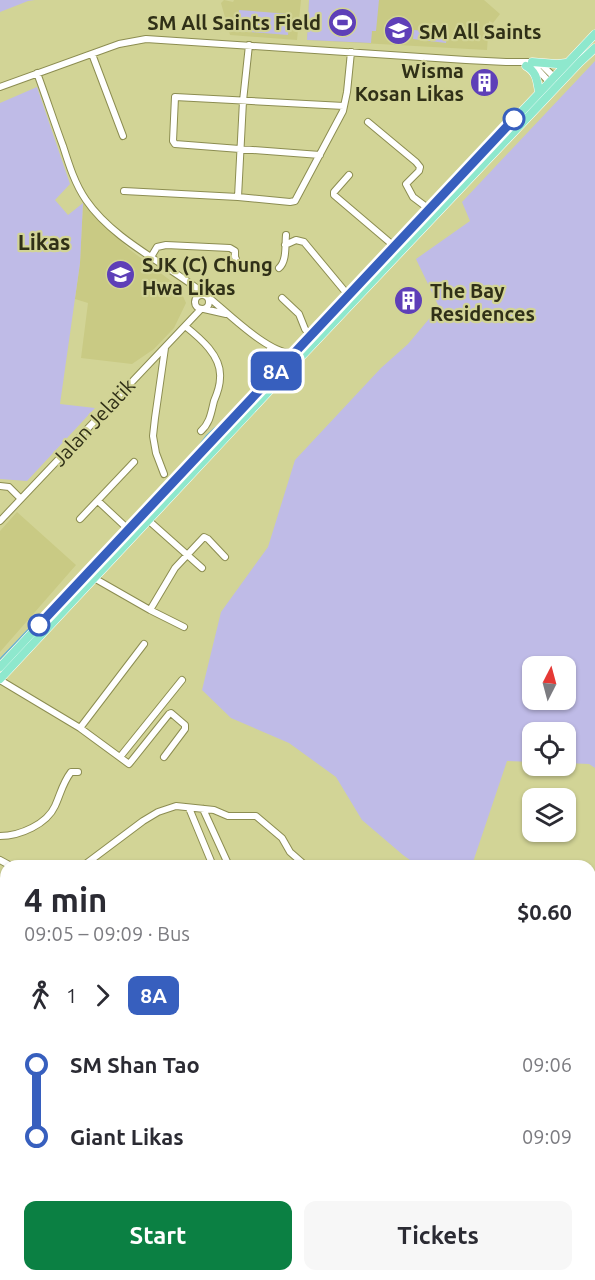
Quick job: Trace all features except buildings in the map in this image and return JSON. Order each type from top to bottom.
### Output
[{"type":"main road","points":[[0,678],[151,517],[296,356],[554,82],[567,62],[595,34]]},
{"type":"main road","points":[[0,667],[279,368],[286,369],[310,335],[346,293],[469,172],[539,92],[595,48]]},
{"type":"main road","points":[[529,64],[567,62]]},
{"type":"main road","points":[[529,64],[536,76],[539,92]]},
{"type":"main road","points":[[129,529],[148,515],[151,517]]},
{"type":"street","points":[[0,87],[119,44],[146,39],[511,62],[543,66],[554,82]]},
{"type":"street","points":[[238,197],[243,101],[249,45]]},
{"type":"street","points":[[124,191],[295,201],[344,106],[351,52]]},
{"type":"street","points":[[92,54],[123,136]]},
{"type":"street","points":[[37,73],[75,182],[85,200],[100,217],[113,230],[207,296],[229,316],[263,341],[285,353],[296,356]]},
{"type":"street","points":[[320,155],[173,143],[175,99],[180,97],[344,106]]},
{"type":"street","points":[[368,122],[420,167],[406,184],[413,197],[429,209]]},
{"type":"street","points":[[349,174],[334,195],[394,246]]},
{"type":"street","points":[[279,268],[283,264],[286,235]]},
{"type":"street","points":[[285,245],[296,240],[304,242],[346,293]]},
{"type":"street","points":[[151,257],[157,248],[166,245],[230,248],[235,251],[236,259]]},
{"type":"street","points":[[186,282],[199,306],[229,316]]},
{"type":"street","points":[[199,306],[196,297],[207,296]]},
{"type":"street","points":[[199,306],[208,306],[210,302],[207,296]]},
{"type":"street","points":[[282,298],[299,314],[310,335]]},
{"type":"street","name":"Jalan Jelatik","points":[[0,521],[186,325],[199,306]]},
{"type":"street","points":[[186,325],[207,346],[220,369],[220,382],[210,419],[201,431]]},
{"type":"street","points":[[263,341],[273,352],[279,368]]},
{"type":"street","points":[[164,474],[156,453],[153,436],[165,346]]},
{"type":"street","points":[[80,519],[134,462]]},
{"type":"street","points":[[0,486],[9,488],[21,499]]},
{"type":"street","points":[[98,501],[129,529]]},
{"type":"street","points":[[151,517],[187,556],[202,568]]},
{"type":"street","points":[[150,610],[175,568],[202,538],[206,537],[225,557]]},
{"type":"street","points":[[94,578],[184,627]]},
{"type":"street","points":[[80,728],[144,644]]},
{"type":"street","points":[[0,678],[80,728],[129,764],[171,713],[185,725],[185,729],[164,757]]},
{"type":"street","points":[[120,757],[182,680]]},
{"type":"street","points":[[0,836],[26,830],[47,819],[56,806],[65,780],[71,772],[78,772]]},
{"type":"street","points":[[91,860],[143,821],[158,812],[176,806],[214,810],[228,816],[256,816],[282,838],[290,852],[299,860]]},
{"type":"street","points":[[189,808],[212,860]]},
{"type":"street","points":[[203,809],[225,859]]},
{"type":"shaded area","points":[[0,0],[35,0],[0,12]]},
{"type":"shaded area","points":[[224,0],[233,2],[234,0],[301,0],[297,40],[230,35],[221,3]]},
{"type":"shaded area","name":"SM All Saints","points":[[309,0],[484,0],[500,14],[493,23],[489,21],[487,50],[307,40]]},
{"type":"shaded area","name":"SM All Saints Field","points":[[309,0],[379,0],[376,31],[372,31],[371,43],[307,40]]},
{"type":"shaded area","points":[[239,10],[290,14],[288,35],[237,31]]},
{"type":"shaded area","points":[[414,30],[447,33],[446,43],[413,39]]},
{"type":"shaded area","points":[[595,61],[595,768],[589,764],[576,763],[576,722],[522,722],[522,762],[507,761],[474,860],[410,860],[362,820],[336,777],[289,743],[231,718],[202,690],[221,612],[268,547],[295,460],[381,368],[408,344],[439,307],[416,259],[470,221],[462,202]]},
{"type":"shaded area","points":[[37,87],[70,184],[55,200],[68,215],[83,203],[80,263],[60,404],[95,408],[27,481],[0,479],[0,103]]},
{"type":"shaded area","name":"SJK (C) Chung Hwa Likas","points":[[83,203],[129,249],[179,287],[186,303],[174,328],[154,349],[132,364],[81,358],[88,303],[75,299],[80,263]]},
{"type":"shaded area","points":[[17,512],[76,565],[0,652],[0,531]]},
{"type":"waterway","points":[[473,155],[488,139]]},
{"type":"waterway","points":[[450,179],[455,173]]},
{"type":"waterway","points":[[441,189],[447,183]]},
{"type":"waterway","points":[[428,203],[438,192]]},
{"type":"waterway","points":[[394,239],[416,216]]},
{"type":"waterway","points":[[349,287],[390,244]]},
{"type":"waterway","points":[[310,330],[344,293]]},
{"type":"waterway","points":[[298,342],[305,335]]},
{"type":"waterway","points":[[168,482],[198,449],[205,437],[223,422]]},
{"type":"waterway","points":[[130,522],[138,514]]},
{"type":"waterway","points":[[96,558],[120,532]]},
{"type":"waterway","points":[[71,584],[84,570]]},
{"type":"waterway","points":[[0,659],[67,589]]},
{"type":"bus line","name":"8A","points":[[39,625],[514,119]]},
{"type":"place","name":"SM All Saints Field","points":[[342,22]]},
{"type":"place","name":"SM All Saints","points":[[398,31]]},
{"type":"place","name":"Wisma Kosan Likas","points":[[485,82]]},
{"type":"place","name":"SJK (C) Chung Hwa Likas","points":[[121,275]]},
{"type":"place","name":"The Bay Residences","points":[[409,301]]},
{"type":"district","name":"Likas","points":[[44,241]]}]
